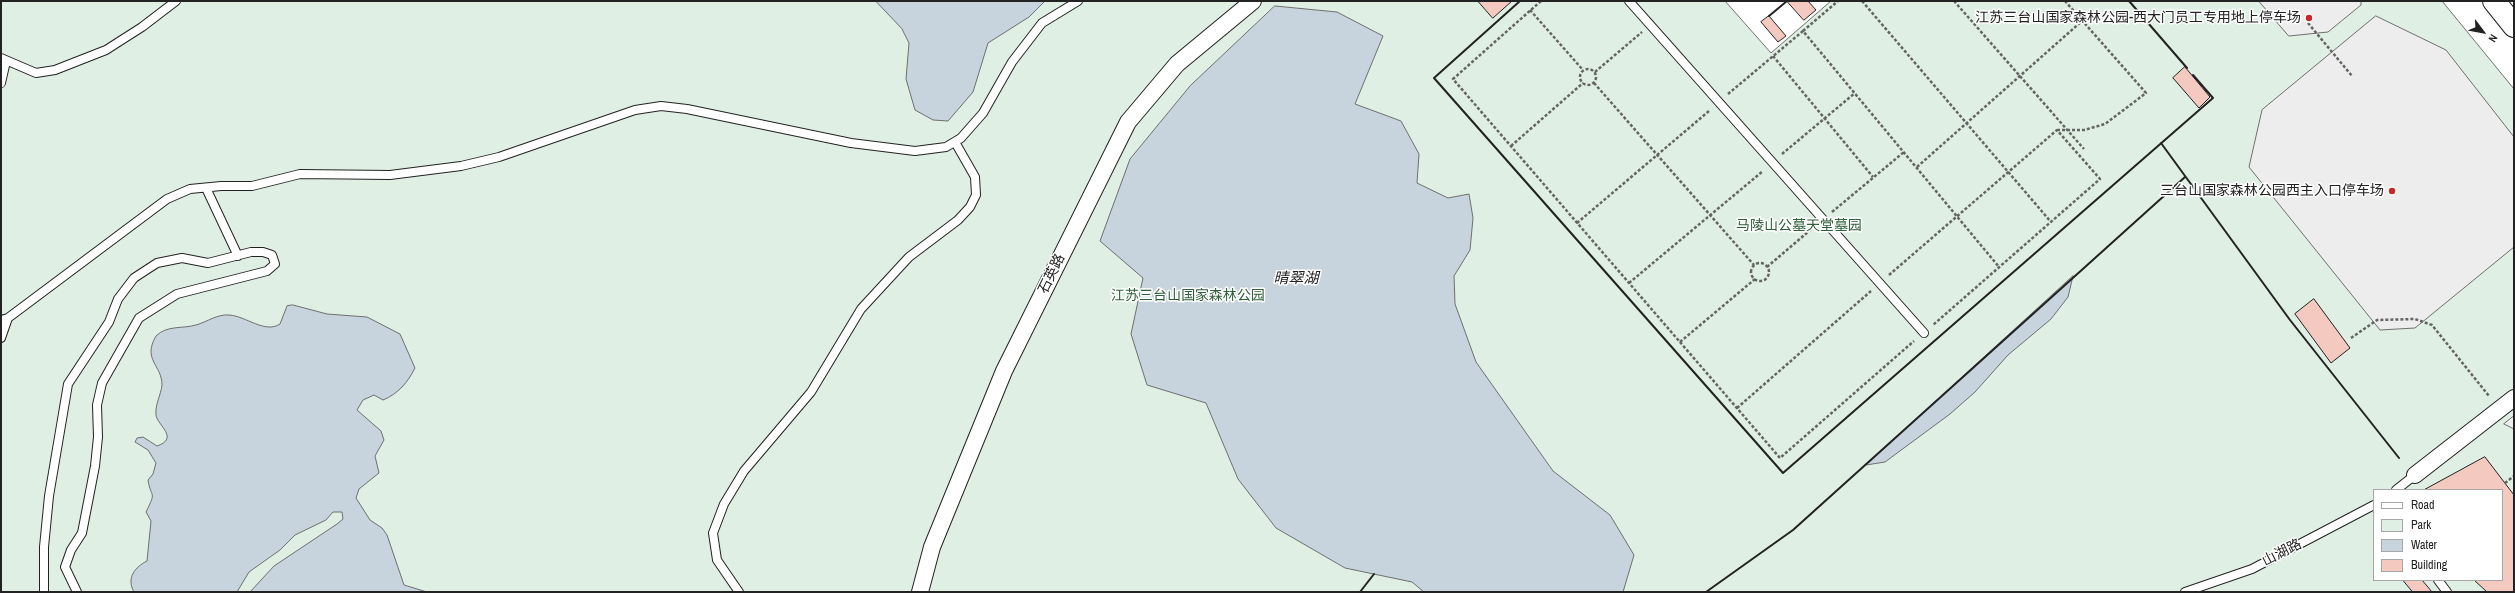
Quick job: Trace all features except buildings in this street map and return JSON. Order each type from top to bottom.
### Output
[{"type":"main road","points":[[2494,1],[2514,26]]},
{"type":"street","name":"石英路","points":[[920,592],[932,547],[1004,371],[1128,122],[1177,64],[1253,1]]},
{"type":"street","points":[[2415,476],[2514,398]]},
{"type":"lane","points":[[1,84],[4,59],[36,73],[55,70],[106,50],[142,27],[176,1]]},
{"type":"lane","points":[[1,338],[5,319],[167,199],[190,189],[252,186],[300,174],[390,175],[461,166],[499,157],[635,110],[661,106],[687,109],[850,143],[915,151],[946,147],[961,138],[983,113],[1015,58],[1042,23],[1078,1]]},
{"type":"lane","points":[[1629,1],[1924,332]]},
{"type":"lane","points":[[739,592],[717,560],[713,533],[724,504],[744,471],[811,392],[861,309],[909,257],[958,220],[970,207],[976,195],[975,177],[955,142]]},
{"type":"lane","points":[[206,188],[238,256]]},
{"type":"lane","points":[[44,592],[44,547],[49,496],[68,384],[109,322],[118,299],[134,278],[157,263],[182,258],[208,263],[263,252],[272,255],[275,264],[267,271],[177,294],[155,306],[139,318],[102,382],[97,405],[95,466],[82,533],[71,550],[65,567],[76,592]]},
{"type":"lane","points":[[2397,489],[2415,476]]},
{"type":"lane","name":"山湖路","points":[[2185,592],[2252,569],[2373,506]]},
{"type":"lane","points":[[2439,581],[2447,592]]},
{"type":"path","points":[[1541,1],[1453,79],[1780,458],[2100,179],[2057,130]]},
{"type":"path","points":[[1577,223],[1838,1]]},
{"type":"path","points":[[1862,1],[2051,222]]},
{"type":"path","points":[[1954,1],[2084,149]]},
{"type":"path","points":[[1737,408],[2057,130],[2084,130],[2105,124],[2146,93],[2065,1]]},
{"type":"path","points":[[1530,10],[1583,70]]},
{"type":"path","points":[[1917,168],[2082,21]]},
{"type":"path","points":[[2308,23],[2352,76]]},
{"type":"path","points":[[1595,72],[1650,24]]},
{"type":"path","points":[[1803,31],[1999,267]]},
{"type":"path","points":[[1773,56],[1873,177]]},
{"type":"path","points":[[1583,70],[1591,69],[1595,72],[1597,79],[1594,83],[1587,85],[1583,83]]},
{"type":"path","points":[[1583,70],[1580,75],[1583,83]]},
{"type":"path","points":[[1510,146],[1583,83]]},
{"type":"path","points":[[1594,83],[1754,265]]},
{"type":"path","points":[[1629,283],[1855,93]]},
{"type":"path","points":[[1766,267],[1904,152]]},
{"type":"path","points":[[1680,342],[1755,279],[1762,280],[1767,277],[1769,272],[1766,267],[1762,264],[1754,265]]},
{"type":"path","points":[[1754,265],[1751,272],[1755,279]]},
{"type":"path","points":[[2351,338],[2377,320],[2415,319],[2432,325],[2500,409]]},
{"type":"path","points":[[2505,483],[2514,476]]},
{"type":"green space","name":"江苏三台山国家森林公园","points":[[1,1],[1725,1],[1771,53],[1831,1],[2442,1],[2514,89],[2514,592],[1,592]]},
{"type":"shaded area","name":"江苏三台山国家森林公园-西大门员工专用地上停车场","points":[[2259,1],[2361,1],[2361,5],[2328,32],[2289,36]]},
{"type":"shaded area","name":"三台山国家森林公园西主入口停车场","points":[[2376,16],[2446,50],[2514,137],[2514,247],[2415,328],[2380,330],[2249,167],[2262,110]]},
{"type":"shaded area","points":[[2514,416],[2514,429],[2504,424]]},
{"type":"water","points":[[876,1],[1045,1],[1029,17],[988,43],[973,92],[948,121],[933,120],[915,110],[906,79],[909,43],[902,29]]},
{"type":"water","name":"晴翠湖","points":[[1275,6],[1337,12],[1383,36],[1355,104],[1401,121],[1419,154],[1417,183],[1448,198],[1469,194],[1473,218],[1470,250],[1454,276],[1455,304],[1476,362],[1553,471],[1610,515],[1634,555],[1623,592],[1424,592],[1412,582],[1345,568],[1276,528],[1238,479],[1206,403],[1147,385],[1131,334],[1143,278],[1100,241],[1130,159],[1190,86]]},
{"type":"water","points":[[2073,276],[2068,297],[2051,319],[2008,355],[1975,392],[1950,414],[1885,462],[1866,465]]},
{"type":"water","points":[[293,305],[327,314],[367,317],[400,334],[415,368],[406,383],[398,391],[383,400],[374,395],[363,400],[357,410],[381,431],[384,440],[375,456],[379,473],[359,489],[356,498],[370,520],[382,528],[387,535],[404,585],[427,592],[250,592],[274,566],[343,519],[342,512],[333,512],[326,520],[295,535],[280,550],[249,572],[237,592],[134,592],[131,578],[139,566],[147,561],[151,521],[146,512],[152,497],[148,480],[153,474],[156,463],[148,450],[135,442],[137,438],[143,437],[157,446],[164,443],[167,439],[166,431],[157,419],[156,415],[156,407],[162,385],[161,378],[151,351],[152,344],[156,336],[165,330],[196,325],[225,315],[235,316],[262,326],[274,327],[280,324],[287,306]]},
{"type":"wall","points":[[1520,1],[1434,78],[1783,473],[2213,98],[2193,75]]},
{"type":"wall","points":[[1769,16],[1787,1]]},
{"type":"wall","points":[[2129,1],[2187,68]]},
{"type":"wall","points":[[2161,143],[2290,320],[2399,458]]},
{"type":"wall","points":[[1706,592],[1793,530],[2185,177]]},
{"type":"wall","points":[[1360,592],[1374,574]]},
{"type":"place","name":"江苏三台山国家森林公园-西大门员工专用地上停车场","points":[[2309,18]]},
{"type":"place","name":"三台山国家森林公园西主入口停车场","points":[[2392,191]]},
{"type":"park label","name":"马陵山公墓天堂墓园","points":[[1799,226]]}]
